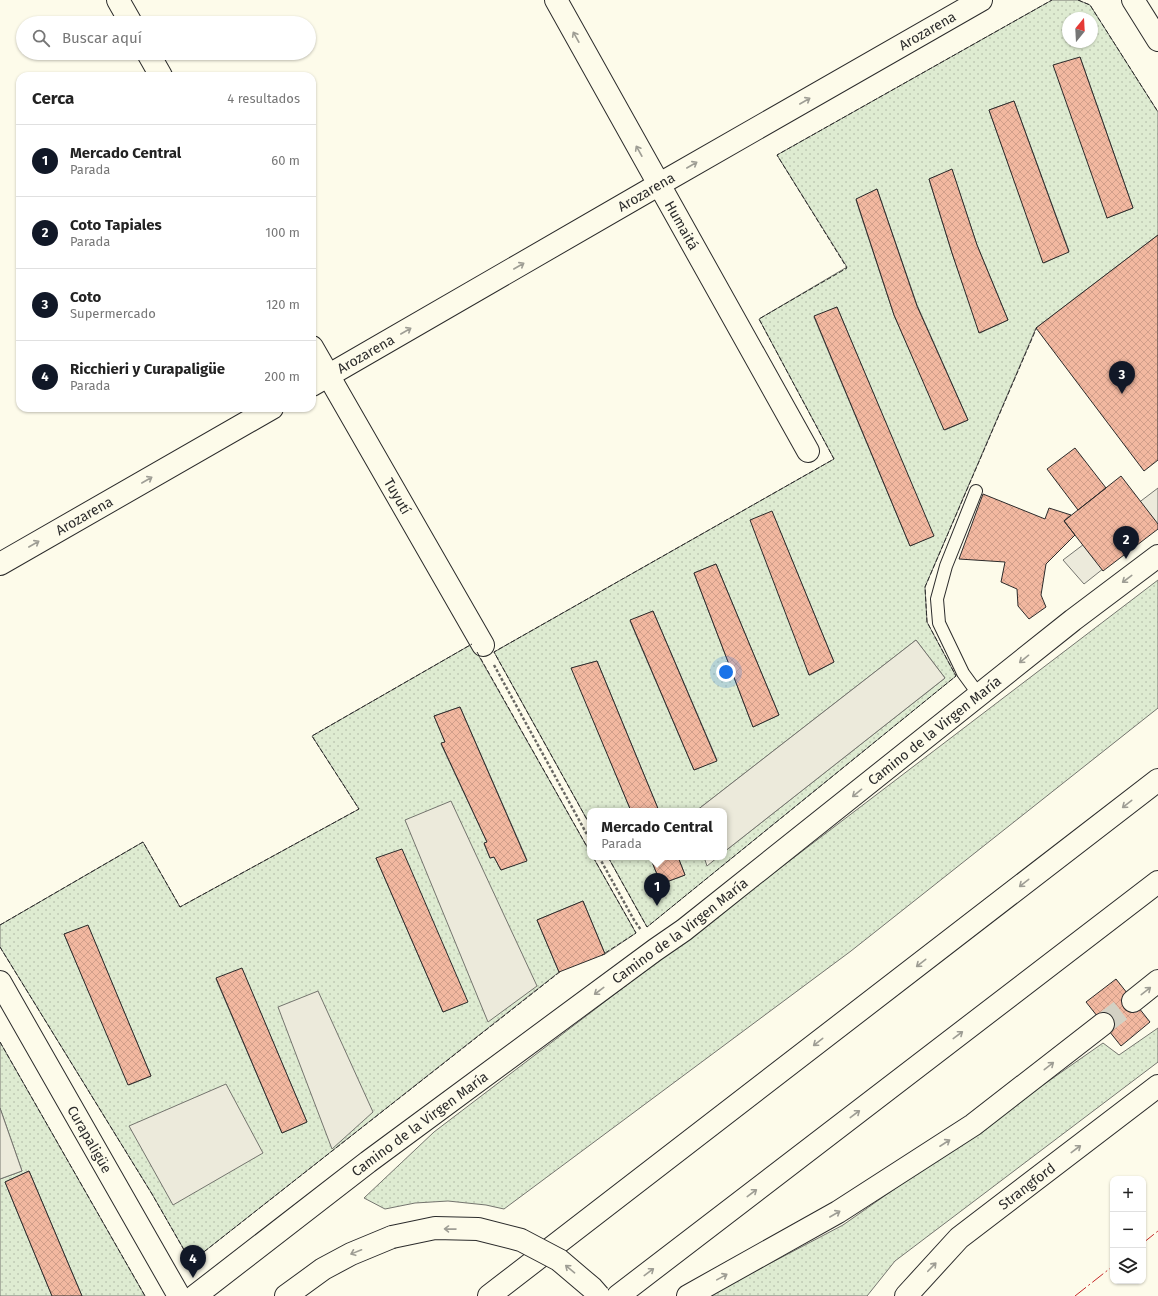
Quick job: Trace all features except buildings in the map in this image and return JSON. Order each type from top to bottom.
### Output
[{"type":"main road","points":[[118,0],[127,16]]},
{"type":"main road","name":"Humaitá","points":[[556,0],[808,451]]},
{"type":"main road","name":"Arozarena","points":[[320,381],[981,0]]},
{"type":"main road","points":[[1133,0],[1158,40]]},
{"type":"main road","points":[[152,60],[159,72]]},
{"type":"main road","name":"Tuyutí","points":[[316,364],[320,381],[483,646]]},
{"type":"main road","name":"Arozarena","points":[[0,564],[265,412]]},
{"type":"main road","name":"Camino de la Virgen María","points":[[195,1296],[368,1162],[684,930],[1073,620],[1158,556]]},
{"type":"main road","points":[[488,1296],[1158,780]]},
{"type":"main road","points":[[618,1296],[1158,882]]},
{"type":"main road","points":[[1133,1000],[1158,981]]},
{"type":"main road","name":"Curapaligüe","points":[[0,982],[178,1296]]},
{"type":"main road","points":[[688,1296],[838,1212],[973,1125],[1103,1024]]},
{"type":"main road","name":"Strangford","points":[[906,1296],[959,1238],[1158,1086]]},
{"type":"main road","points":[[286,1296],[330,1265],[351,1254],[392,1237],[435,1228],[478,1229],[520,1240],[559,1260],[592,1288],[599,1296]]},
{"type":"lane","points":[[976,491],[946,566],[937,599],[939,623],[963,673],[979,695]]},
{"type":"path","points":[[483,646],[587,835]]},
{"type":"path","points":[[601,860],[634,920],[655,950]]},
{"type":"green space","points":[[1052,0],[1078,0],[1090,5],[1094,12],[1062,12],[1062,48],[1098,48],[1098,18],[1158,112],[1158,235],[1036,328],[925,587],[927,622],[956,676],[647,927],[610,860],[651,860],[661,884],[685,875],[679,860],[705,860],[707,866],[714,860],[727,860],[727,850],[945,678],[916,640],[700,808],[658,808],[597,661],[572,668],[630,808],[587,808],[587,820],[494,652],[834,459],[759,319],[847,267],[777,155]],"holes":[[[1080,57],[1133,208],[1107,218]],[[1014,101],[1069,251],[1044,263],[989,110]],[[952,170],[977,245],[1008,320],[980,333],[952,253],[929,179]],[[877,189],[917,305],[968,420],[945,430],[894,315],[856,200]],[[837,307],[933,536],[910,546],[814,317]],[[772,512],[834,662],[810,675],[809,675]],[[716,564],[779,715],[753,727],[694,573]],[[653,611],[717,760],[694,770],[630,621]]]},
{"type":"green space","points":[[1158,580],[1158,708],[851,951],[504,1209],[486,1205],[448,1201],[415,1203],[385,1209],[364,1198],[434,1132]]},
{"type":"green space","points":[[472,644],[587,847],[587,860],[595,860],[636,933],[605,954],[583,901],[537,920],[559,972],[191,1262],[152,1194],[0,947],[0,925],[143,842],[180,907],[359,809],[312,736]],"holes":[[[460,707],[527,860],[501,870],[494,857],[490,858],[484,844],[487,842],[441,744],[445,742],[434,716]],[[376,858],[467,1002],[443,1012]],[[88,926],[151,1076],[129,1085],[64,934]],[[242,969],[307,1122],[282,1133],[216,979]]]},
{"type":"green space","points":[[1158,1028],[1158,1062],[895,1261],[867,1296],[708,1296],[843,1225],[1103,1043],[1119,1055]]},
{"type":"green space","points":[[0,1042],[145,1296],[82,1296],[29,1171],[5,1182],[52,1296],[0,1296],[0,1179],[22,1171],[0,1108]]},
{"type":"shaded area","points":[[1158,488],[1158,525],[1084,584],[1063,560]]},
{"type":"shaded area","points":[[916,640],[945,678],[727,850],[727,808],[700,808]]},
{"type":"shaded area","points":[[451,801],[537,986],[488,1022],[405,820]]},
{"type":"shaded area","points":[[318,991],[373,1112],[332,1149],[278,1007]]},
{"type":"shaded area","points":[[226,1084],[263,1153],[173,1205],[129,1126]]},
{"type":"shaded area","points":[[0,1108],[22,1171],[0,1179]]},
{"type":"tunnel","points":[[1103,1024],[1133,1001]]},
{"type":"fence","points":[[587,820],[494,652],[834,459],[759,319],[847,268],[777,155],[1052,0]]},
{"type":"fence","points":[[1078,0],[1090,5],[1158,112]]},
{"type":"fence","points":[[610,860],[647,927],[956,676],[927,622],[925,587],[1037,327]]},
{"type":"fence","points":[[0,925],[143,842],[180,907],[359,809],[312,736],[472,644]]},
{"type":"fence","points":[[477,652],[587,847]]},
{"type":"fence","points":[[595,860],[636,933],[602,955]]},
{"type":"fence","points":[[0,947],[152,1194],[191,1262],[561,971]]},
{"type":"fence","points":[[0,1042],[145,1296]]},
{"type":"power","points":[[1146,1241],[1158,1231]]},
{"type":"power","points":[[1075,1296],[1110,1268]]},
{"type":"place","name":"Coto","points":[[1122,394]]},
{"type":"place","name":"Coto Tapiales","points":[[1126,559]]},
{"type":"place","name":"Mercado Central","points":[[657,906]]},
{"type":"place","name":"Ricchieri y Curapaligüe","points":[[193,1278]]}]
